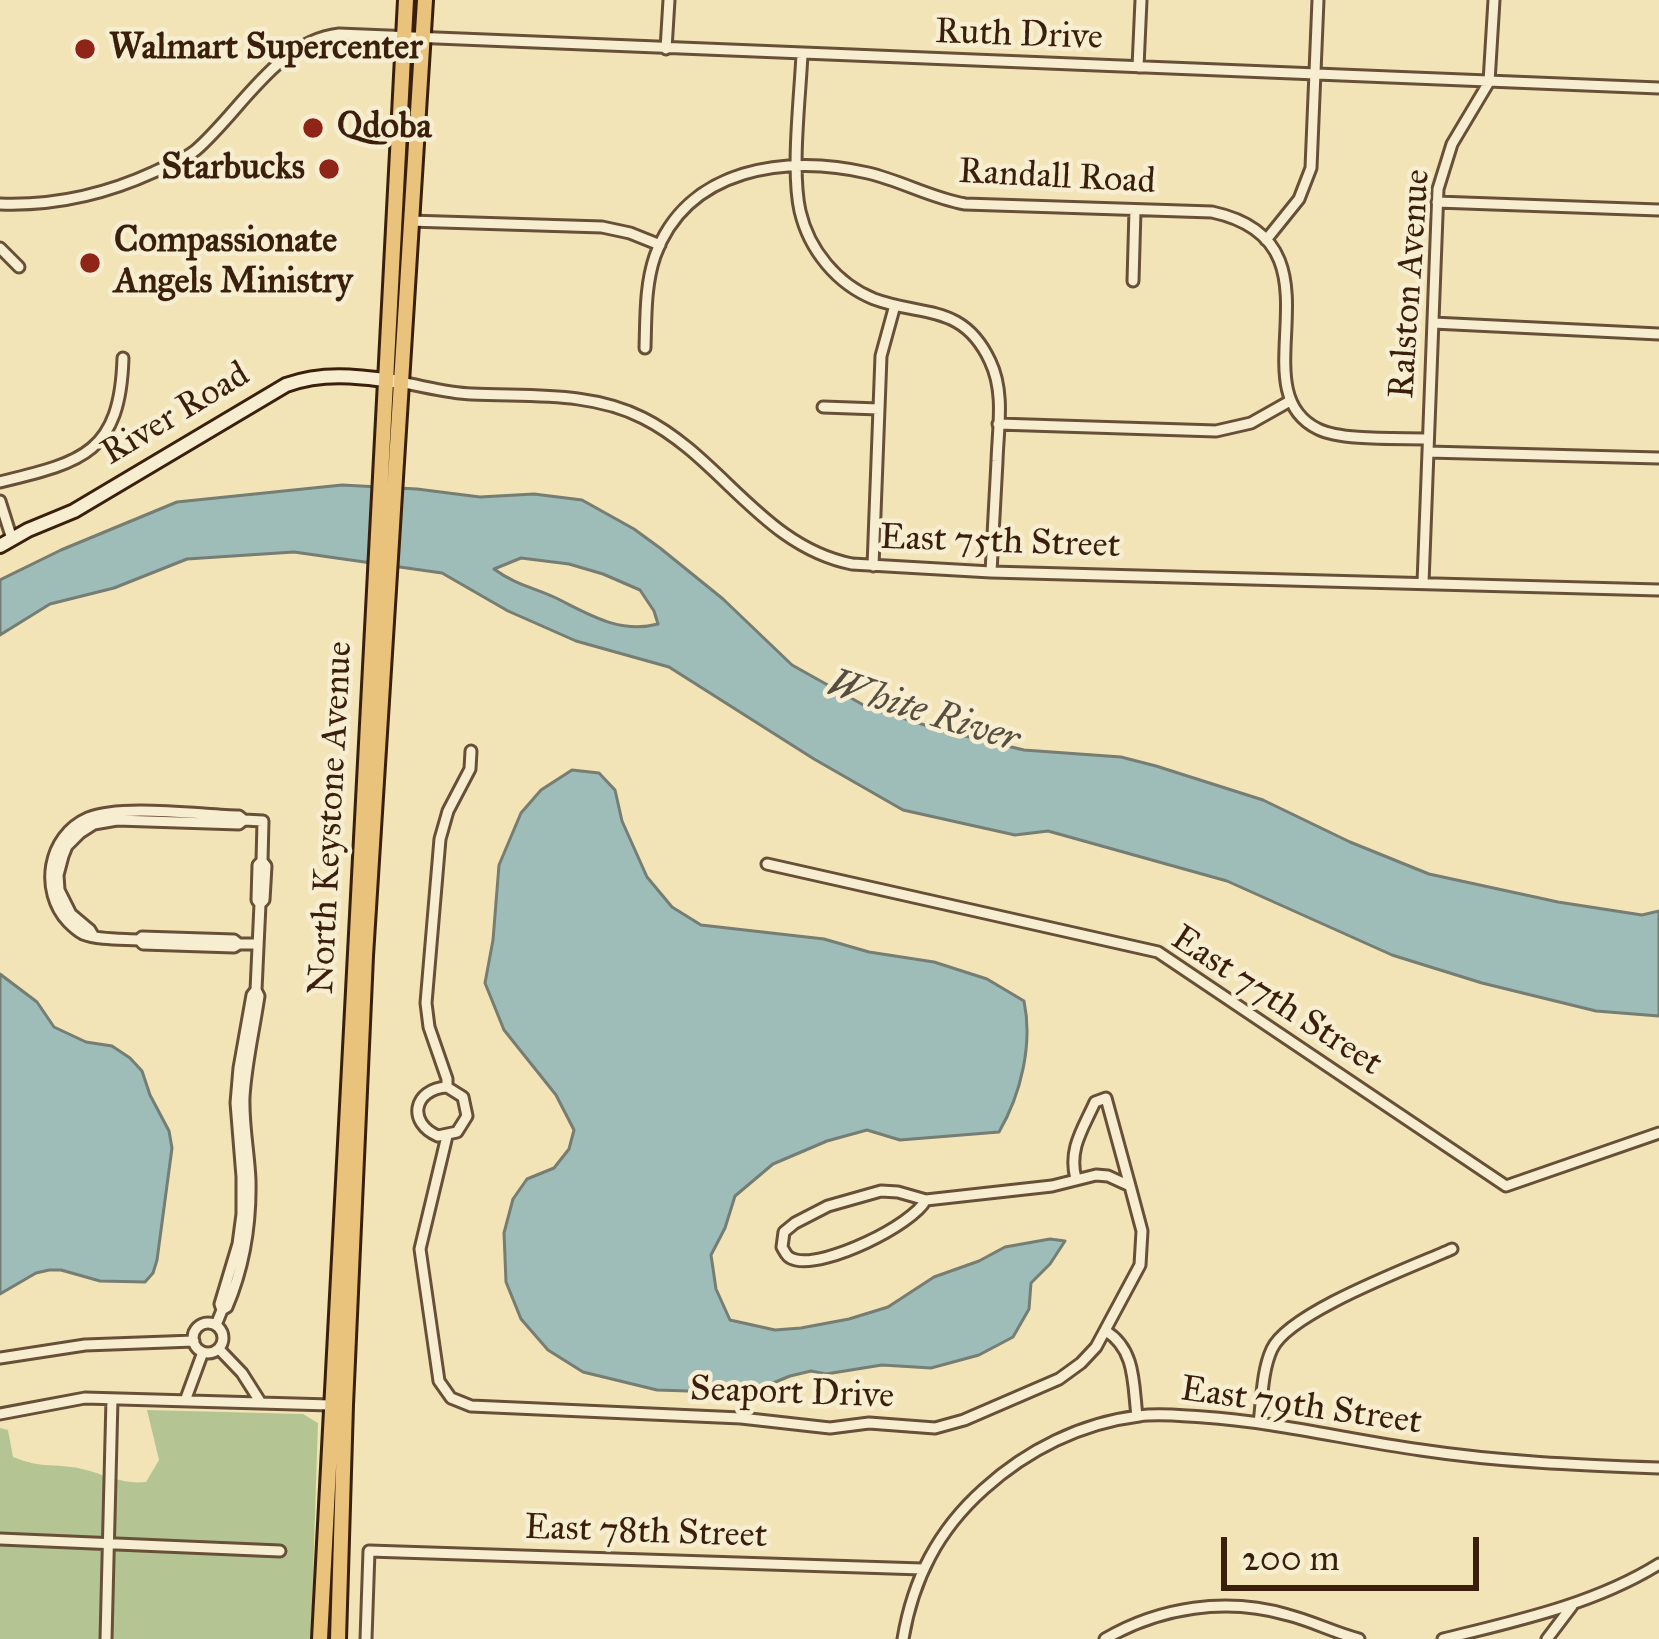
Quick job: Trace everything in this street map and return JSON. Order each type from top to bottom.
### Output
[{"type":"main road","name":"North Keystone Avenue","points":[[394,381],[393,220],[406,0]]},
{"type":"main road","name":"North Keystone Avenue","points":[[320,1639],[330,1405],[388,470],[412,221],[425,0]]},
{"type":"main road","name":"North Keystone Avenue","points":[[338,1639],[375,695]]},
{"type":"street","points":[[667,49],[669,0]]},
{"type":"street","points":[[1138,68],[1141,0]]},
{"type":"street","points":[[1318,0],[1308,180],[1300,199],[1267,240],[1281,263],[1287,287],[1285,379],[1299,415],[1327,433],[1428,446],[1659,458]]},
{"type":"street","name":"Ralston Avenue","points":[[1423,583],[1437,202],[1452,144],[1490,82],[1494,0]]},
{"type":"street","name":"Ruth Drive","points":[[0,204],[86,197],[180,160],[291,53],[313,40],[339,34],[1659,88]]},
{"type":"street","points":[[802,54],[800,211],[819,255],[847,284],[872,298],[949,318],[976,340],[998,382],[992,572]]},
{"type":"street","name":"Randall Road","points":[[644,348],[648,288],[660,245],[675,219],[717,183],[758,169],[849,169],[965,204],[1212,212],[1254,228],[1267,240]]},
{"type":"street","points":[[1437,202],[1659,210]]},
{"type":"street","points":[[1133,280],[1135,210]]},
{"type":"street","points":[[393,220],[602,227],[660,245]]},
{"type":"street","points":[[0,248],[20,267]]},
{"type":"street","points":[[873,566],[881,356],[896,305]]},
{"type":"street","points":[[1432,322],[1659,334]]},
{"type":"street","points":[[0,482],[65,465],[96,445],[117,410],[123,358]]},
{"type":"street","name":"River Road","points":[[12,539],[74,511],[286,385],[327,376],[394,381]]},
{"type":"street","name":"East 75th Street","points":[[394,381],[454,392],[573,398],[632,412],[680,442],[793,542],[831,559],[873,566],[1657,591]]},
{"type":"street","points":[[998,424],[1216,431],[1251,423],[1290,401]]},
{"type":"street","points":[[823,407],[879,409]]},
{"type":"street","points":[[3,507],[13,513],[12,539]]},
{"type":"street","points":[[447,1088],[426,1003],[440,839],[448,811],[470,769],[472,752]]},
{"type":"street","points":[[216,1325],[242,1214],[238,1077],[256,990],[266,866],[262,861],[263,821],[136,812],[92,817],[64,838],[55,854],[52,894],[64,917],[83,934],[258,944]]},
{"type":"street","name":"East 77th Street","points":[[766,864],[1158,952],[1506,1186],[1659,1133]]},
{"type":"street","points":[[447,1088],[460,1094],[467,1112],[460,1129],[435,1136],[425,1129],[418,1110],[425,1094],[447,1088]]},
{"type":"street","name":"Seaport Drive","points":[[447,1136],[419,1249],[437,1373],[448,1395],[471,1406],[742,1418],[838,1428],[869,1423],[934,1428],[964,1420],[1052,1383],[1078,1365],[1106,1331],[1140,1265],[1142,1231],[1106,1099],[1095,1102],[1076,1143],[1072,1158],[1076,1179]]},
{"type":"street","points":[[926,1200],[901,1225],[838,1254],[796,1260],[783,1250],[781,1240],[789,1227],[828,1206],[880,1191],[926,1200],[1052,1186],[1096,1175],[1130,1186]]},
{"type":"street","points":[[1258,1423],[1270,1354],[1282,1334],[1338,1300],[1451,1249]]},
{"type":"street","points":[[200,1325],[216,1325],[223,1338],[219,1349],[203,1352],[194,1334],[200,1325]]},
{"type":"street","points":[[1106,1331],[1128,1354],[1137,1416]]},
{"type":"street","points":[[0,1358],[85,1345],[194,1341]]},
{"type":"street","points":[[219,1349],[242,1372],[261,1403]]},
{"type":"street","points":[[185,1401],[203,1352]]},
{"type":"street","points":[[0,1414],[79,1399],[330,1405]]},
{"type":"street","points":[[106,1639],[112,1399]]},
{"type":"street","name":"East 79th Street","points":[[903,1639],[922,1569],[955,1519],[987,1486],[1015,1464],[1073,1433],[1137,1416],[1258,1423],[1453,1455],[1659,1468]]},
{"type":"street","points":[[0,1539],[280,1551]]},
{"type":"street","name":"East 78th Street","points":[[366,1639],[369,1551],[922,1569]]},
{"type":"street","points":[[1443,1639],[1576,1602],[1659,1564]]},
{"type":"street","points":[[1547,1639],[1576,1602]]},
{"type":"street","points":[[1105,1639],[1166,1614],[1224,1606],[1286,1614],[1359,1639]]},
{"type":"green space","points":[[147,1410],[303,1414],[318,1423],[311,1639],[0,1639],[0,1428],[8,1430],[13,1457],[146,1482],[159,1460]]},
{"type":"water","points":[[342,485],[582,500],[660,548],[723,599],[792,665],[867,707],[1024,750],[1121,757],[1156,766],[1263,800],[1429,874],[1558,902],[1642,915],[1659,911],[1659,1016],[1596,1011],[1482,983],[1392,955],[1227,881],[1048,831],[1015,835],[903,810],[669,667],[576,641],[508,611],[442,573],[294,552],[187,559],[114,588],[50,604],[0,635],[0,580],[177,502]],"holes":[[[521,558],[569,564],[640,590],[658,624],[631,627],[606,621],[494,569]]]},
{"type":"water","points":[[572,770],[599,773],[615,790],[622,821],[647,877],[672,907],[701,925],[824,939],[934,962],[987,979],[1024,1001],[1023,1068],[999,1132],[900,1140],[867,1130],[773,1164],[735,1196],[711,1255],[716,1289],[730,1320],[775,1330],[849,1319],[888,1307],[934,1277],[1005,1247],[1065,1241],[1031,1283],[1029,1309],[1013,1337],[979,1355],[931,1368],[882,1365],[826,1374],[811,1371],[749,1393],[657,1390],[583,1372],[548,1350],[521,1319],[506,1282],[504,1233],[513,1199],[527,1179],[554,1168],[569,1149],[574,1130],[556,1095],[504,1030],[485,983],[499,865],[521,813],[541,790]]},
{"type":"water","points":[[0,974],[37,1002],[54,1027],[86,1042],[112,1046],[142,1071],[172,1148],[157,1260],[145,1282],[100,1281],[49,1270],[0,1294]]},
{"type":"place","name":"Walmart Supercenter","points":[[85,49]]},
{"type":"place","name":"Qdoba","points":[[313,128]]},
{"type":"place","name":"Starbucks","points":[[329,169]]},
{"type":"place","name":"Compassionate Angels Ministry","points":[[90,263]]},
{"type":"water label","name":"White River","points":[[923,713]]}]
